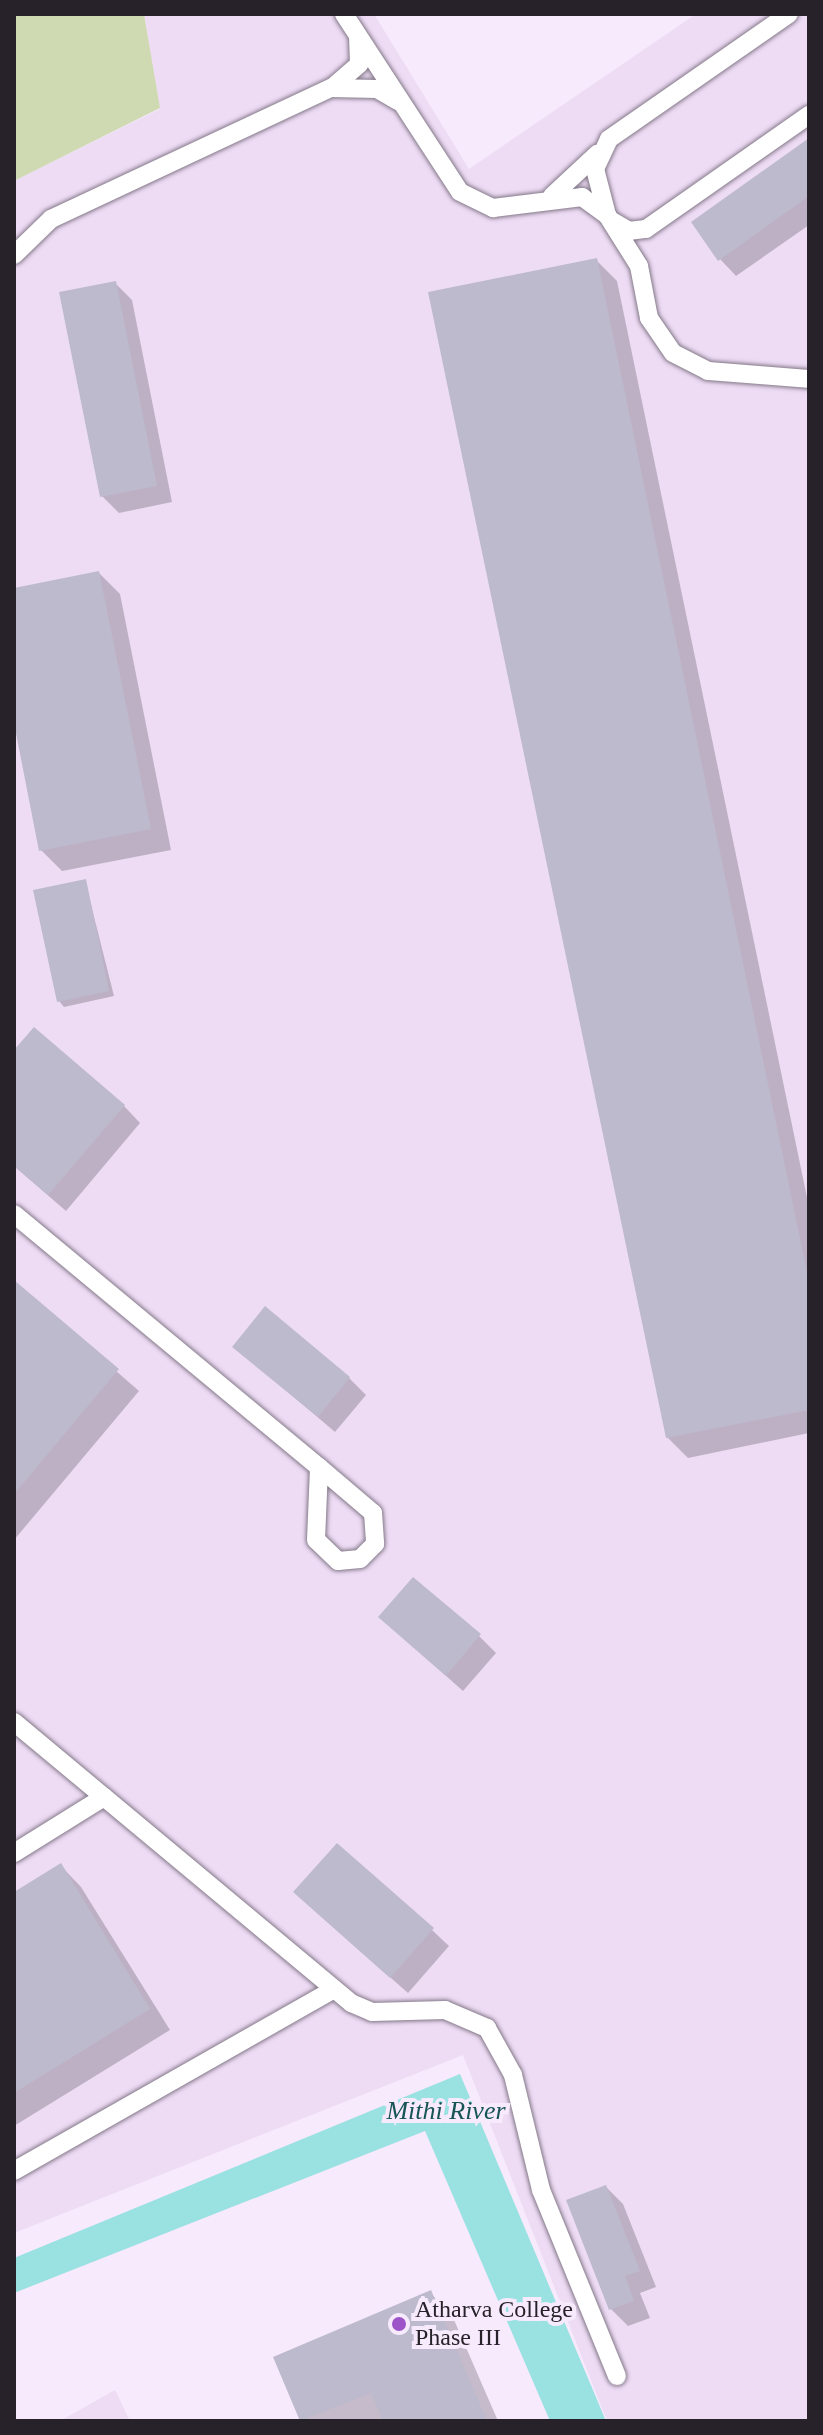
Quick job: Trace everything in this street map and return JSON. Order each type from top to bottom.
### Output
[{"type":"lane","points":[[344,14],[448,178],[477,204],[512,208],[550,197],[582,197],[629,231],[646,229],[809,115]]},
{"type":"lane","points":[[550,197],[599,152],[789,14]]},
{"type":"lane","points":[[14,255],[51,219],[331,88],[359,64],[357,34]]},
{"type":"lane","points":[[331,88],[377,89],[400,102]]},
{"type":"lane","points":[[599,152],[596,185],[610,218],[639,266],[659,338],[691,366],[809,379]]},
{"type":"lane","points":[[639,266],[646,229]]},
{"type":"lane","points":[[14,1214],[319,1467],[373,1513],[375,1544],[360,1559],[338,1561],[316,1540],[319,1467]]},
{"type":"lane","points":[[14,1722],[332,1990],[372,2012],[445,2010],[487,2028],[513,2075],[541,2190],[617,2376]]},
{"type":"lane","points":[[14,1853],[104,1797]]},
{"type":"lane","points":[[14,2171],[332,1990]]},
{"type":"shaded area","points":[[14,14],[144,14],[160,108],[14,181]]},
{"type":"shaded area","points":[[144,14],[374,14],[469,169],[696,14],[809,14],[809,2421],[607,2421],[463,2055],[14,2233],[14,181],[160,109]]},
{"type":"shaded area","points":[[115,2390],[130,2421],[60,2421]]},
{"type":"water","name":"Mithi River","points":[[460,2074],[606,2421],[550,2421],[425,2131],[14,2293],[14,2258]]},
{"type":"building","points":[[809,138],[809,196],[718,261],[691,222]]},
{"type":"building","points":[[597,258],[809,1282],[809,1410],[666,1438],[428,292]]},
{"type":"building","points":[[116,281],[157,486],[100,497],[59,292]]},
{"type":"building","points":[[99,571],[151,829],[39,851],[14,723],[14,588]]},
{"type":"building","points":[[86,879],[109,991],[57,1002],[33,890]]},
{"type":"building","points":[[34,1027],[125,1105],[48,1195],[14,1166],[14,1050]]},
{"type":"building","points":[[14,1280],[119,1369],[14,1494]]},
{"type":"building","points":[[265,1306],[350,1377],[318,1417],[232,1347]]},
{"type":"building","points":[[413,1577],[481,1634],[446,1676],[378,1617]]},
{"type":"building","points":[[337,1843],[434,1928],[390,1978],[293,1892]]},
{"type":"building","points":[[61,1863],[150,2009],[14,2093],[14,1892]]},
{"type":"building","points":[[606,2185],[640,2271],[625,2276],[634,2301],[609,2310],[566,2200]]},
{"type":"building","name":"Atharva College Phase III","points":[[431,2290],[487,2421],[383,2421],[371,2393],[300,2421],[273,2357]]},
{"type":"place","name":"Atharva College Phase III","points":[[399,2324]]}]
